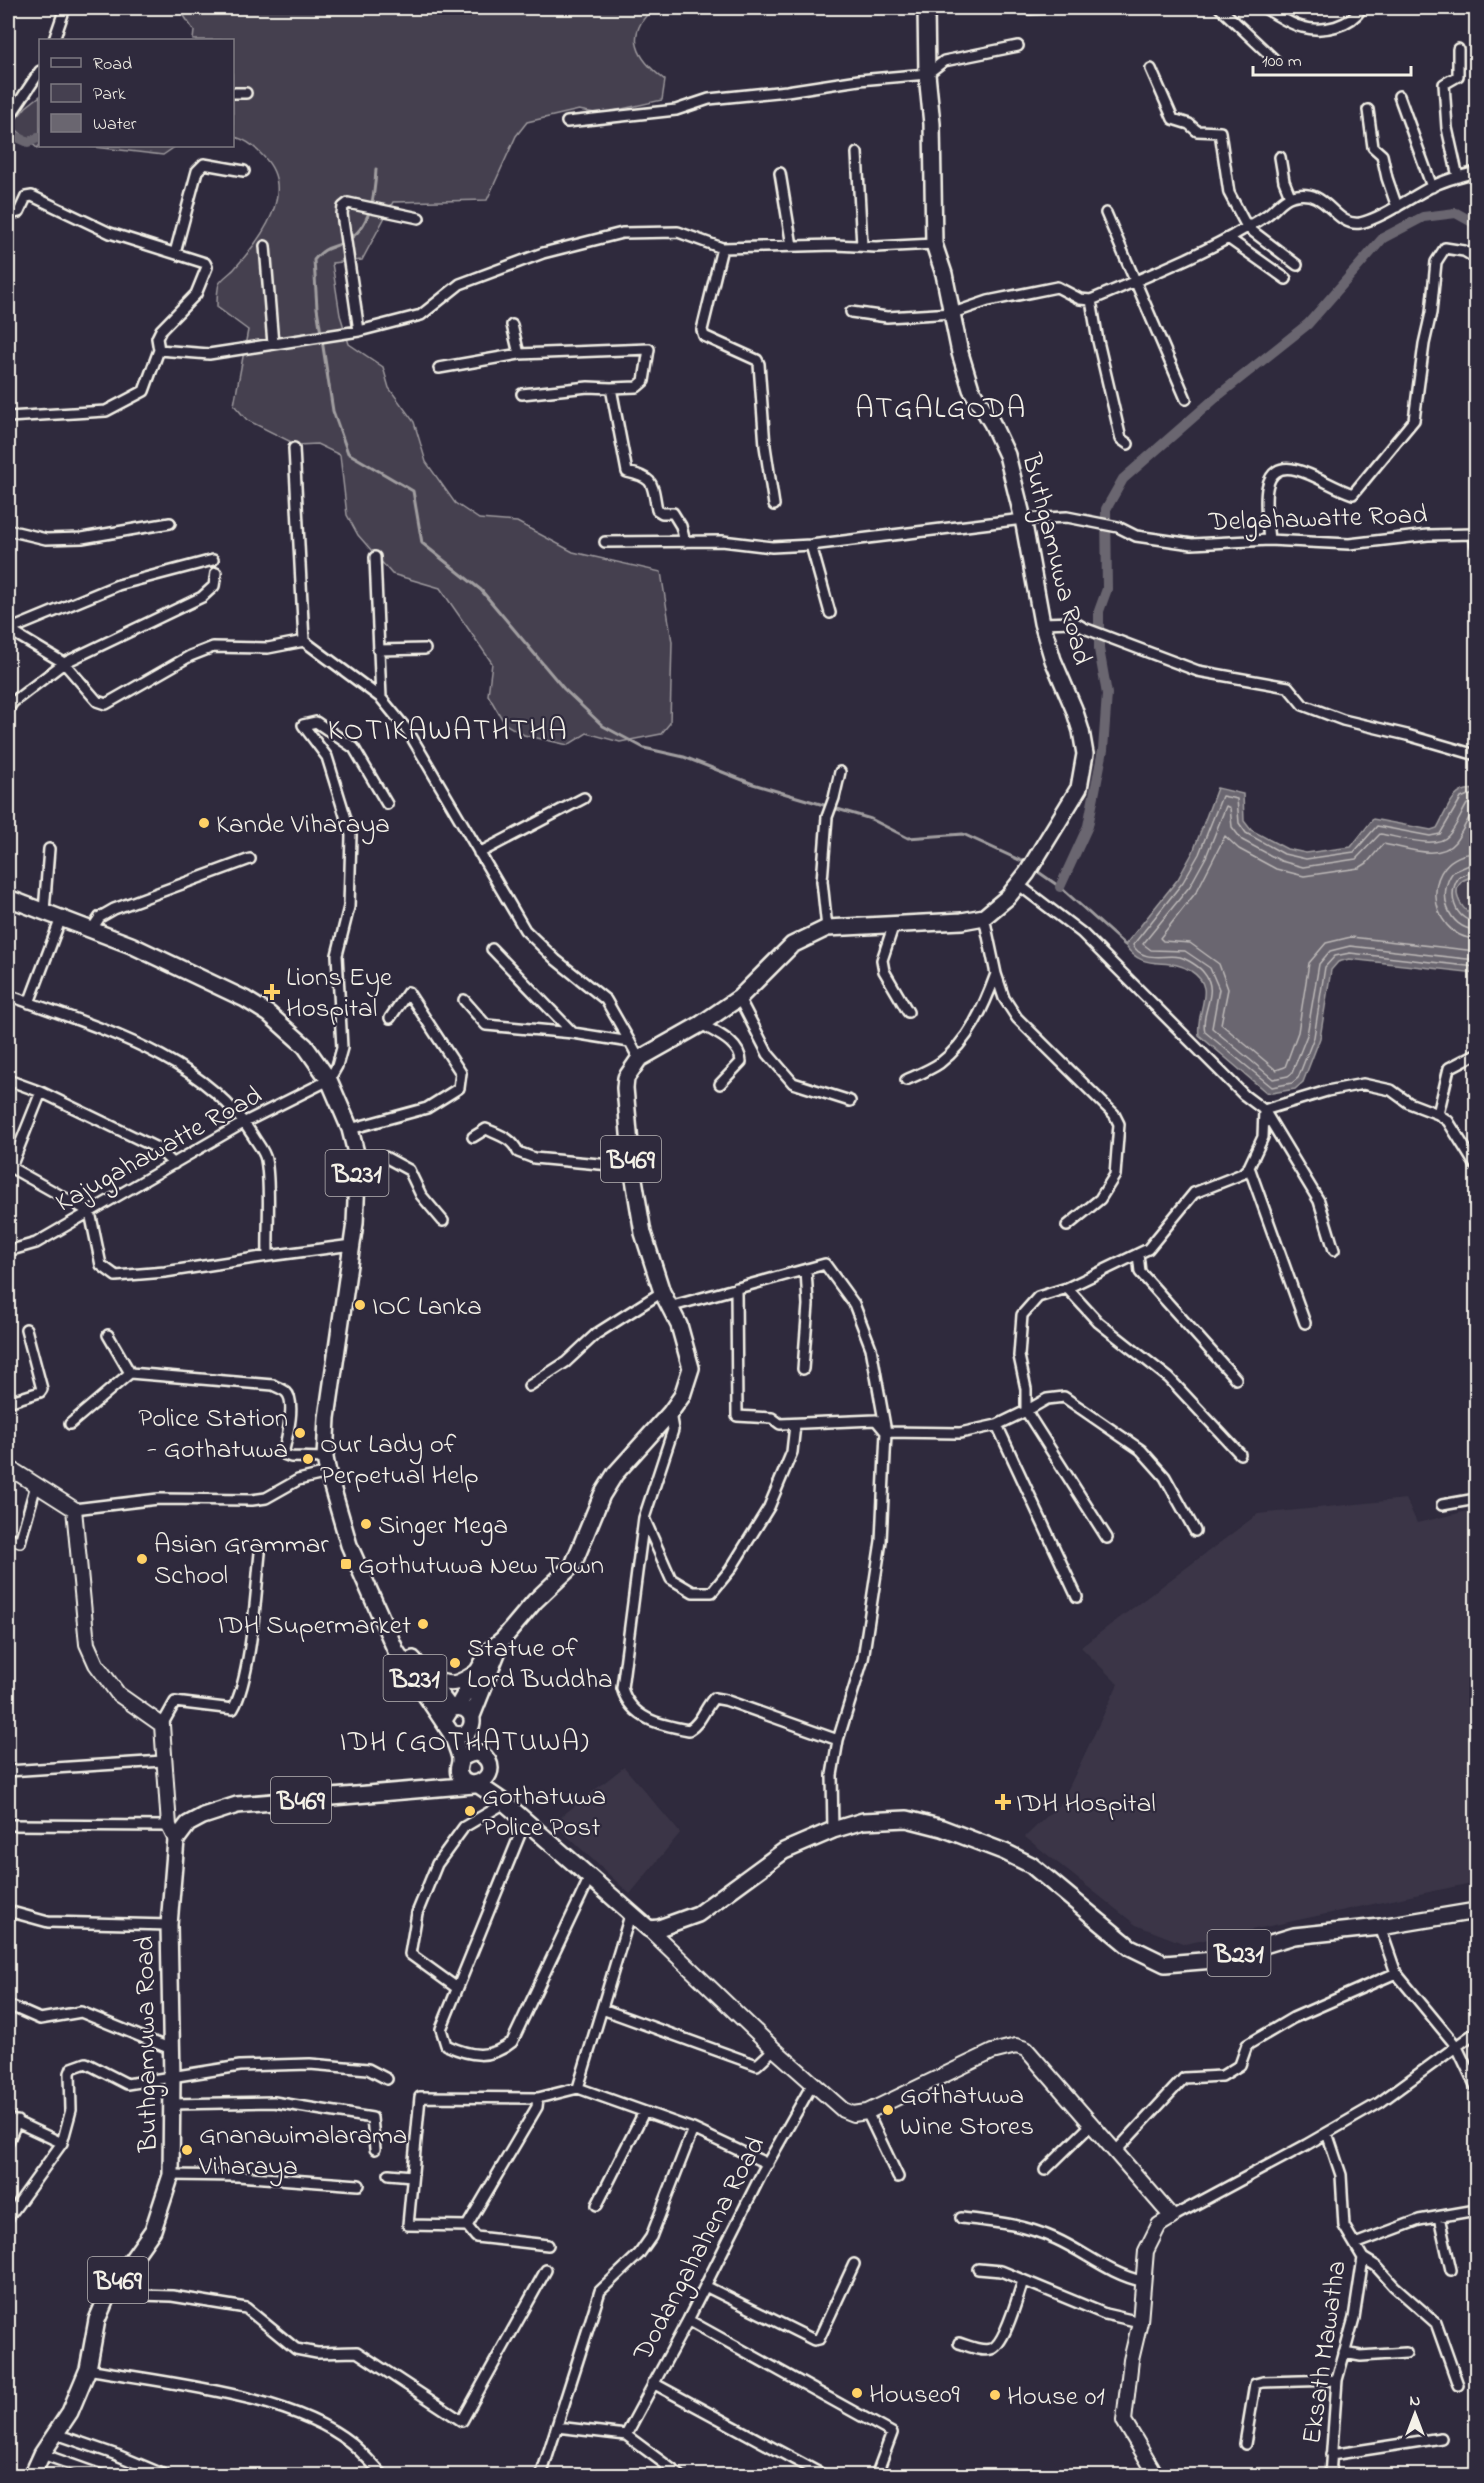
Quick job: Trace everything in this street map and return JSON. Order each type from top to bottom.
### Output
[{"type":"main road","name":"Buthgamuwa Road","points":[[926,8],[927,74],[932,124],[934,244],[944,274],[960,352],[971,389],[992,423],[1007,455],[1023,519],[1042,623],[1053,660],[1074,709],[1085,754],[1079,788],[1037,859],[1023,879],[984,917]]},
{"type":"main road","name":"B231","points":[[8,898],[92,928],[173,963],[245,999],[269,1014],[305,1047],[329,1080],[350,1129],[357,1157],[357,1201],[327,1418],[327,1466],[349,1545],[396,1651],[451,1717]]},
{"type":"main road","points":[[639,1059],[701,1024],[739,998],[792,945],[827,928],[962,921],[984,917]]},
{"type":"main road","name":"B469","points":[[451,1717],[490,1650],[503,1640],[535,1601],[573,1565],[602,1495],[615,1474],[670,1413],[682,1396],[691,1368],[679,1325],[662,1292],[643,1233],[632,1167],[625,1088],[626,1078],[639,1059]]},
{"type":"main road","name":"B231","points":[[389,1633],[400,1642],[427,1677],[451,1717],[459,1763]]},
{"type":"main road","name":"B469","points":[[472,1721],[503,1640]]},
{"type":"main road","points":[[466,1709],[472,1721],[467,1733],[459,1735],[451,1717],[466,1709]]},
{"type":"main road","name":"B231","points":[[472,1721],[486,1761],[505,1803]]},
{"type":"main road","points":[[427,1789],[459,1763],[466,1754],[475,1753],[486,1761],[489,1775],[484,1781],[476,1784],[465,1782],[459,1776],[459,1763]]},
{"type":"main road","name":"B231","points":[[476,1784],[505,1803],[591,1875],[650,1929],[698,1914],[784,1851],[833,1830],[863,1821],[907,1820],[942,1828],[1005,1852],[1031,1865],[1130,1947],[1166,1964],[1215,1960],[1294,1936],[1380,1927],[1476,1911]]},
{"type":"main road","name":"B469","points":[[176,1840],[188,1824],[203,1816],[237,1805],[476,1784]]},
{"type":"main road","name":"Buthgamuwa Road","points":[[32,2475],[42,2454],[70,2412],[88,2369],[97,2320],[108,2294],[153,2230],[171,2175],[169,1925],[176,1840]]},
{"type":"street","points":[[54,39],[65,8]]},
{"type":"street","points":[[1029,9],[1048,8]]},
{"type":"street","points":[[1220,8],[1275,60]]},
{"type":"street","points":[[1264,8],[1302,27],[1326,29],[1343,25],[1356,16],[1362,8]]},
{"type":"street","points":[[567,122],[676,110],[709,99],[927,74],[944,61],[1018,46]]},
{"type":"street","points":[[1458,49],[1458,76],[1444,84],[1447,128],[1458,177]]},
{"type":"street","points":[[1151,69],[1173,119],[1189,124],[1197,131],[1220,132],[1229,194],[1247,227],[1297,265]]},
{"type":"street","points":[[8,118],[39,75]]},
{"type":"street","points":[[234,93],[246,93]]},
{"type":"street","points":[[1399,96],[1431,187]]},
{"type":"street","points":[[1368,110],[1370,138],[1373,147],[1382,155],[1397,207]]},
{"type":"street","points":[[857,153],[862,246]]},
{"type":"street","points":[[1280,158],[1284,181],[1290,196]]},
{"type":"street","points":[[175,253],[189,197],[200,166],[204,164],[244,171]]},
{"type":"street","points":[[851,312],[887,317],[953,313],[988,301],[1057,287],[1080,299],[1090,300],[1136,282],[1228,238],[1268,214],[1290,196],[1303,194],[1317,196],[1350,222],[1360,223],[1397,207],[1431,187],[1476,172]]},
{"type":"street","points":[[780,173],[792,246]]},
{"type":"street","points":[[8,208],[15,213],[19,212],[26,197],[32,196],[110,233],[196,258],[205,263],[207,267],[196,294],[161,330],[157,338],[159,350],[144,391],[106,411],[8,417]]},
{"type":"street","points":[[359,331],[343,207],[348,203],[418,218]]},
{"type":"street","points":[[1106,213],[1186,399]]},
{"type":"street","points":[[159,350],[209,354],[359,331],[421,315],[460,284],[515,263],[566,246],[622,232],[678,232],[722,248],[934,244]]},
{"type":"street","points":[[1228,238],[1286,279]]},
{"type":"street","points":[[265,246],[273,344]]},
{"type":"street","points":[[722,248],[702,330],[704,336],[757,360],[759,364],[765,446],[774,505]]},
{"type":"street","points":[[1269,540],[1266,501],[1267,486],[1271,476],[1280,469],[1298,470],[1353,494],[1414,420],[1424,344],[1431,313],[1436,262],[1445,248],[1464,251],[1476,258]]},
{"type":"street","points":[[1090,300],[1121,439],[1128,444]]},
{"type":"street","points":[[512,325],[519,354]]},
{"type":"street","points":[[439,368],[519,354],[649,349],[644,381],[637,387],[588,387],[522,394]]},
{"type":"street","points":[[611,388],[627,472],[646,476],[652,482],[657,510],[662,513],[673,513],[681,526],[685,542]]},
{"type":"street","points":[[294,448],[304,640]]},
{"type":"street","name":"Delgahawatte Road","points":[[604,542],[722,541],[771,547],[811,545],[1023,519],[1067,516],[1118,527],[1136,536],[1192,544],[1269,540],[1349,544],[1428,535],[1474,534],[1476,545]]},
{"type":"street","points":[[8,530],[46,539],[82,538],[170,523]]},
{"type":"street","points":[[811,545],[830,613]]},
{"type":"street","points":[[375,557],[381,698]]},
{"type":"street","points":[[8,628],[118,585],[213,560]]},
{"type":"street","points":[[8,709],[13,702],[64,663],[202,597],[214,586],[216,573]]},
{"type":"street","points":[[1042,623],[1074,622],[1084,628],[1198,671],[1288,687],[1303,705],[1343,720],[1476,755]]},
{"type":"street","points":[[8,628],[64,663],[97,701],[106,704],[190,656],[213,647],[268,648],[304,640],[381,698],[408,730],[525,930],[556,960],[606,1000],[639,1059]]},
{"type":"street","points":[[378,650],[425,649]]},
{"type":"street","points":[[329,1080],[342,1048],[337,955],[349,907],[351,835],[327,757],[303,725],[316,722],[354,748],[387,804]]},
{"type":"street","points":[[827,928],[822,881],[827,817],[840,772]]},
{"type":"street","points":[[479,853],[584,798]]},
{"type":"street","points":[[44,911],[49,849]]},
{"type":"street","points":[[92,928],[100,917],[114,909],[250,859]]},
{"type":"street","points":[[1023,879],[1082,933],[1244,1095],[1264,1110],[1319,1201],[1334,1250]]},
{"type":"street","points":[[984,917],[996,974],[1004,998],[1017,1018],[1114,1114],[1119,1125],[1115,1175],[1100,1199],[1067,1226]]},
{"type":"street","points":[[29,1003],[62,918]]},
{"type":"street","points":[[894,924],[882,960],[885,971],[908,1012]]},
{"type":"street","points":[[492,949],[573,1033]]},
{"type":"street","points":[[906,1080],[938,1065],[959,1047],[985,1005],[996,974]]},
{"type":"street","points":[[350,1129],[427,1108],[459,1088],[461,1073],[408,992],[390,1018]]},
{"type":"street","points":[[8,995],[153,1050],[205,1083],[229,1103],[245,1122],[266,1157],[268,1256]]},
{"type":"street","points":[[739,998],[768,1054],[793,1083],[850,1101]]},
{"type":"street","points":[[464,1000],[486,1025],[573,1033],[630,1042]]},
{"type":"street","points":[[701,1024],[741,1053],[741,1062],[720,1084]]},
{"type":"street","points":[[1438,1114],[1449,1068],[1476,1054]]},
{"type":"street","points":[[8,1080],[40,1092],[157,1148],[174,1164]]},
{"type":"street","name":"Kajugahawatte Road","points":[[8,1251],[36,1243],[245,1122],[329,1080]]},
{"type":"street","points":[[1264,1110],[1327,1091],[1363,1084],[1390,1090],[1409,1103],[1438,1114],[1448,1121],[1476,1166]]},
{"type":"street","points":[[40,1092],[9,1166],[90,1212],[101,1264],[116,1276],[165,1272],[352,1245]]},
{"type":"street","points":[[1107,1538],[1026,1411],[1026,1389],[1019,1356],[1022,1315],[1038,1297],[1067,1288],[1148,1248],[1194,1193],[1242,1174],[1249,1167],[1263,1137],[1264,1110]]},
{"type":"street","points":[[473,1137],[486,1129],[514,1143],[518,1152],[534,1158],[632,1167]]},
{"type":"street","points":[[357,1157],[385,1157],[409,1170],[421,1195],[443,1221]]},
{"type":"street","points":[[1249,1167],[1305,1323]]},
{"type":"street","points":[[1138,1254],[1140,1272],[1236,1379]]},
{"type":"street","points":[[669,1307],[825,1264],[854,1304],[871,1348],[886,1432],[881,1541],[863,1659],[838,1740],[832,1775],[833,1830]]},
{"type":"street","points":[[803,1369],[808,1305],[806,1269]]},
{"type":"street","points":[[736,1288],[737,1416],[772,1418],[780,1424],[795,1425],[876,1420],[886,1432],[960,1433],[997,1425],[1047,1399],[1064,1397],[1141,1450],[1165,1477],[1195,1531]]},
{"type":"street","points":[[1067,1288],[1098,1322],[1169,1378],[1240,1454]]},
{"type":"street","points":[[529,1386],[566,1362],[596,1334],[662,1292]]},
{"type":"street","points":[[8,1402],[40,1392],[42,1389],[26,1329]]},
{"type":"street","points":[[108,1335],[130,1373]]},
{"type":"street","points":[[70,1424],[130,1373],[273,1385],[286,1392],[290,1399],[290,1425],[283,1454],[327,1466]]},
{"type":"street","points":[[670,1413],[673,1430],[644,1518],[622,1688],[626,1702],[638,1714],[671,1727],[688,1730],[699,1723],[714,1698],[838,1740]]},
{"type":"street","points":[[644,1518],[671,1580],[693,1592],[712,1592],[730,1570],[769,1507],[792,1452],[795,1425]]},
{"type":"street","points":[[997,1425],[1077,1597]]},
{"type":"street","points":[[8,1467],[74,1509],[158,1499],[252,1500],[266,1498],[327,1466]]},
{"type":"street","points":[[8,1537],[20,1542],[36,1485]]},
{"type":"street","points":[[1442,1505],[1476,1499]]},
{"type":"street","points":[[74,1509],[87,1644],[96,1664],[118,1694],[162,1725]]},
{"type":"street","points":[[176,1840],[168,1826],[162,1725],[176,1702],[233,1708],[238,1700],[248,1654],[260,1553]]},
{"type":"street","points":[[427,1677],[457,1684],[476,1672]]},
{"type":"street","points":[[8,1771],[163,1761]]},
{"type":"street","points":[[456,1988],[410,1954],[417,1913],[437,1864],[464,1827],[505,1803]]},
{"type":"street","points":[[525,1822],[441,2029],[446,2045],[464,2054],[484,2055],[502,2050],[512,2042],[591,1875]]},
{"type":"street","points":[[8,1826],[168,1826]]},
{"type":"street","points":[[8,1911],[48,1922],[169,1925]]},
{"type":"street","points":[[578,2088],[631,1912]]},
{"type":"street","points":[[1380,1927],[1396,1973],[1457,2047],[1476,2087]]},
{"type":"street","points":[[650,1929],[774,2049],[843,2110],[853,2114],[867,2112],[992,2052],[1016,2046],[1026,2049],[1172,2217]]},
{"type":"street","points":[[1116,2151],[1184,2078],[1222,2076],[1240,2065],[1247,2045],[1293,2018],[1396,1973]]},
{"type":"street","points":[[8,2005],[40,2019],[81,2012],[171,2049]]},
{"type":"street","points":[[602,2009],[757,2065],[774,2049]]},
{"type":"street","points":[[1157,2475],[1124,2421],[1131,2360],[1140,2322],[1146,2251],[1158,2224],[1379,2103],[1476,2032]]},
{"type":"street","points":[[8,2218],[62,2143],[71,2110],[70,2073],[72,2068],[86,2063],[127,2084],[240,2066],[310,2064],[368,2069],[387,2079]]},
{"type":"street","name":"Dodangahahena Road","points":[[626,2435],[768,2163],[813,2084]]},
{"type":"street","points":[[548,2245],[476,2237],[467,2226],[408,2225],[420,2097],[538,2098],[578,2088],[693,2129],[768,2163]]},
{"type":"street","points":[[467,2226],[537,2107],[538,2098]]},
{"type":"street","points":[[172,2104],[274,2102],[372,2118],[375,2149]]},
{"type":"street","points":[[597,2205],[644,2112]]},
{"type":"street","points":[[867,2112],[898,2177]]},
{"type":"street","points":[[8,2142],[12,2119],[62,2143]]},
{"type":"street","points":[[1044,2170],[1091,2125]]},
{"type":"street","points":[[541,2475],[600,2291],[639,2253],[651,2237],[693,2129]]},
{"type":"street","name":"Eksath Mawatha","points":[[1327,2133],[1341,2175],[1344,2226],[1363,2258],[1354,2318],[1336,2380],[1330,2475]]},
{"type":"street","points":[[389,2174],[412,2176]]},
{"type":"street","points":[[171,2175],[238,2176],[359,2185]]},
{"type":"street","points":[[1355,2244],[1393,2229],[1476,2210]]},
{"type":"street","points":[[1439,2217],[1451,2270]]},
{"type":"street","points":[[961,2218],[1015,2223],[1056,2239],[1128,2278],[1143,2281]]},
{"type":"street","points":[[1363,2258],[1376,2266],[1394,2286],[1436,2323],[1458,2385]]},
{"type":"street","points":[[705,2286],[814,2340],[819,2339],[854,2264]]},
{"type":"street","points":[[978,2269],[1001,2271],[1105,2314],[1140,2322]]},
{"type":"street","points":[[108,2294],[172,2296],[246,2308],[296,2349],[317,2353],[357,2352],[462,2421],[546,2270]]},
{"type":"street","points":[[959,2343],[985,2350],[994,2348],[1002,2340],[1023,2281]]},
{"type":"street","points":[[688,2320],[892,2433],[876,2475]]},
{"type":"street","points":[[1344,2353],[1361,2356],[1406,2353]]},
{"type":"street","points":[[88,2369],[242,2397],[304,2416],[350,2442],[384,2475]]},
{"type":"street","points":[[1245,2444],[1252,2391],[1255,2384],[1336,2380]]},
{"type":"street","points":[[653,2383],[825,2475]]},
{"type":"street","points":[[556,2427],[626,2435],[681,2475]]},
{"type":"street","points":[[56,2434],[167,2475]]},
{"type":"street","points":[[1331,2455],[1441,2438]]},
{"type":"street","points":[[42,2454],[104,2475]]},
{"type":"shaded area","points":[[1406,1499],[1417,1523],[1476,1509],[1476,1882],[1185,1944],[1136,1925],[1025,1837],[1062,1802],[1118,1684],[1081,1647],[1258,1514]]},
{"type":"shaded area","points":[[624,1767],[680,1833],[630,1894],[553,1823]]},
{"type":"green space","points":[[179,8],[654,8],[644,18],[636,37],[637,46],[647,64],[665,80],[662,100],[600,114],[579,110],[527,122],[516,136],[487,200],[393,202],[362,260],[332,263],[340,315],[349,344],[383,367],[389,388],[414,422],[426,462],[455,503],[479,519],[517,522],[573,552],[661,572],[672,642],[670,723],[661,734],[620,742],[587,733],[568,745],[524,735],[505,724],[488,695],[492,663],[440,588],[392,574],[358,535],[347,515],[340,455],[317,444],[297,445],[247,420],[234,405],[248,330],[217,307],[218,286],[265,229],[276,199],[277,184],[273,170],[260,153],[245,141],[234,137],[234,39],[193,39],[194,31]]},
{"type":"green space","points":[[39,97],[39,146],[37,148],[11,125],[26,107]]},
{"type":"green space","points":[[95,147],[175,147],[163,155]]},
{"type":"green space","points":[[1476,875],[1476,917],[1463,907],[1457,891],[1462,881]]},
{"type":"water","points":[[1217,788],[1243,794],[1244,821],[1251,830],[1287,849],[1306,853],[1351,847],[1373,819],[1431,830],[1437,828],[1456,795],[1468,789],[1476,790],[1476,875],[1462,881],[1457,891],[1463,907],[1476,917],[1476,973],[1349,959],[1338,962],[1331,970],[1320,1038],[1303,1082],[1295,1089],[1266,1092],[1199,1035],[1204,992],[1199,978],[1182,966],[1140,959],[1132,954],[1125,945],[1178,879],[1193,852]]},
{"type":"waterway","points":[[8,133],[28,142],[39,137]]},
{"type":"waterway","points":[[376,169],[373,199],[361,228],[346,241],[326,249],[314,260],[317,308],[333,411],[348,453],[413,491],[422,543],[481,590],[564,689],[603,726],[644,748],[684,757],[753,784],[871,819],[908,838],[963,834],[1026,863]]},
{"type":"waterway","points":[[1060,887],[1088,826],[1103,750],[1107,694],[1099,649],[1099,611],[1107,589],[1106,509],[1123,479],[1220,394],[1308,324],[1383,238],[1423,217],[1456,213],[1476,224]]},
{"type":"waterway","points":[[1034,869],[1060,887],[1125,945]]},
{"type":"place","name":"Kande Viharaya","points":[[204,823]]},
{"type":"place","name":"Lions Eye Hospital","points":[[272,992]]},
{"type":"place","name":"IOC Lanka","points":[[360,1305]]},
{"type":"place","name":"Police Station - Gothatuwa","points":[[300,1433]]},
{"type":"place","name":"Our Lady of Perpetual Help","points":[[308,1459]]},
{"type":"place","name":"Singer Mega","points":[[366,1524]]},
{"type":"place","name":"Asian Grammar School","points":[[142,1559]]},
{"type":"place","name":"Gothutuwa New Town","points":[[346,1564]]},
{"type":"place","name":"IDH Supermarket","points":[[423,1624]]},
{"type":"place","name":"Statue of Lord Buddha","points":[[455,1663]]},
{"type":"place","name":"IDH Hospital","points":[[1003,1802]]},
{"type":"place","name":"Gothatuwa Police Post","points":[[470,1811]]},
{"type":"place","name":"Gothatuwa Wine Stores","points":[[888,2110]]},
{"type":"place","name":"Gnanawimalarama Viharaya","points":[[187,2150]]},
{"type":"place","name":"House09","points":[[857,2393]]},
{"type":"place","name":"House 01","points":[[995,2395]]},
{"type":"district","name":"ATGALGODA","points":[[941,407]]},
{"type":"district","name":"KOTIKAWATHTHA","points":[[448,729]]},
{"type":"district","name":"IDH (GOTHATUWA)","points":[[465,1740]]}]
